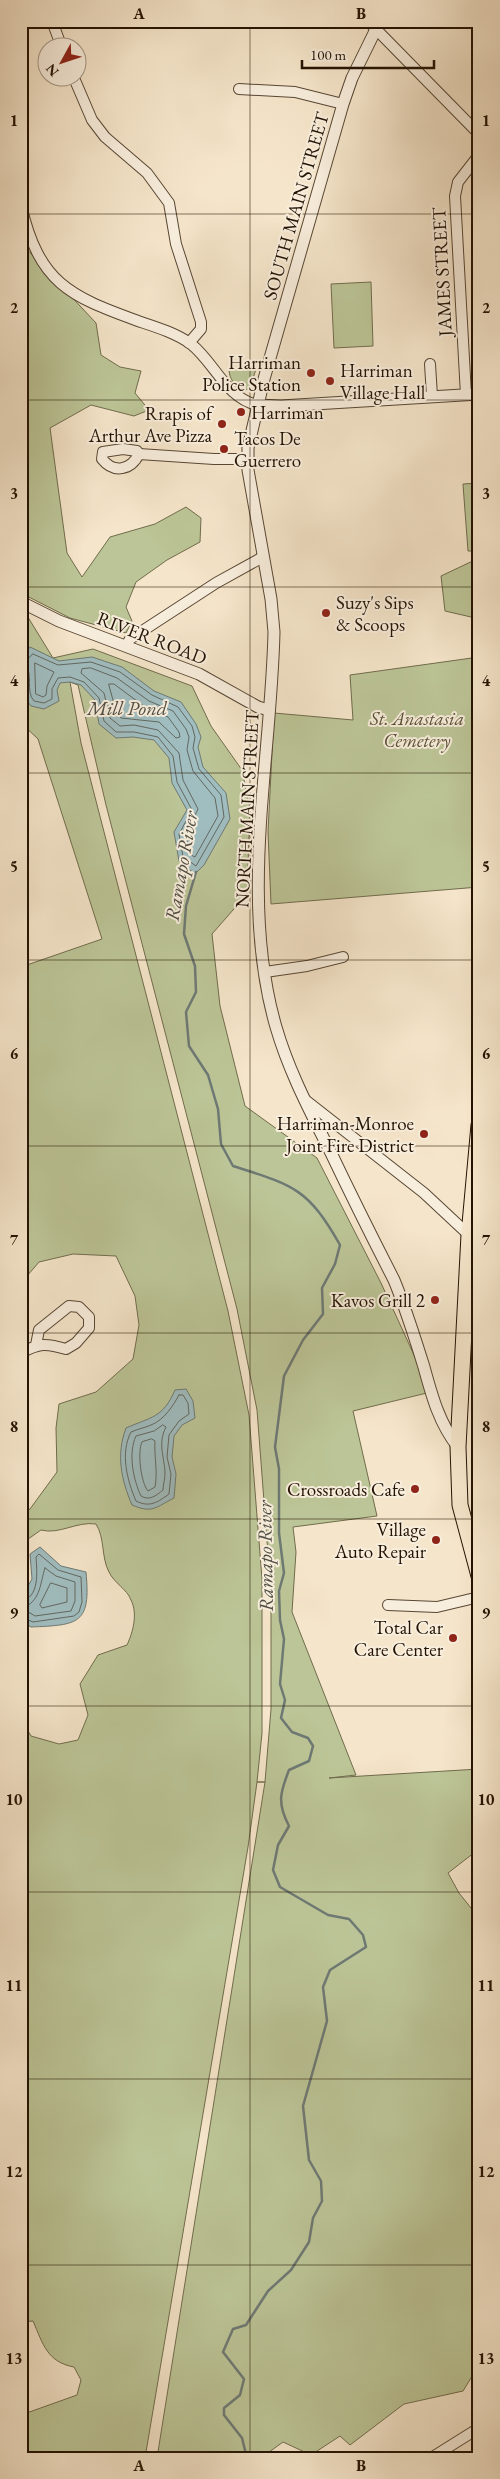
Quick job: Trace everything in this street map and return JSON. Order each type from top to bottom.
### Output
[{"type":"main road","points":[[479,1125],[469,1235],[473,1287],[458,1448],[460,1505],[479,1576]]},
{"type":"street","points":[[52,21],[58,38]]},
{"type":"street","points":[[375,24],[479,134]]},
{"type":"street","name":"SOUTH MAIN STREET","points":[[257,405],[343,104],[375,24]]},
{"type":"street","points":[[78,88],[92,120],[106,138],[147,173],[160,188],[169,204],[176,244],[201,322],[201,329],[189,343]]},
{"type":"street","points":[[239,89],[295,92],[343,104]]},
{"type":"street","name":"JAMES STREET","points":[[466,394],[455,196],[458,182],[479,155]]},
{"type":"street","points":[[21,205],[38,255],[56,280],[72,294],[90,303],[165,330],[189,343],[206,358],[233,394],[247,403],[281,406],[479,394]]},
{"type":"street","points":[[430,364],[432,396]]},
{"type":"street","name":"NORTH MAIN STREET","points":[[257,405],[248,459],[271,599],[274,632],[260,841],[258,906],[265,972],[276,1026],[288,1063],[303,1098],[394,1280],[406,1309],[434,1403],[445,1431],[458,1448]]},
{"type":"street","points":[[139,454],[214,459],[248,459]]},
{"type":"street","points":[[126,646],[130,639],[208,588],[263,557]]},
{"type":"street","name":"RIVER ROAD","points":[[21,602],[59,622],[199,674],[258,707],[268,710]]},
{"type":"street","points":[[265,972],[307,966],[344,957]]},
{"type":"street","points":[[303,1098],[424,1193],[469,1235]]},
{"type":"street","points":[[21,1353],[36,1345],[50,1345],[66,1349],[76,1343],[89,1328],[89,1317],[79,1307],[69,1306],[40,1330],[36,1345]]},
{"type":"street","points":[[388,1605],[437,1607],[479,1597]]},
{"type":"street","points":[[431,2458],[479,2428]]},
{"type":"green space","points":[[21,243],[96,323],[101,355],[120,367],[141,371],[135,393],[149,410],[134,416],[91,405],[50,428],[67,553],[82,577],[110,537],[155,524],[186,507],[201,518],[200,542],[167,560],[136,582],[126,607],[132,621],[126,633],[70,618],[21,593]]},
{"type":"green space","points":[[371,282],[373,346],[334,348],[331,284]]},
{"type":"green space","points":[[229,369],[256,369],[250,388],[245,390],[236,385],[230,376]]},
{"type":"green space","points":[[479,483],[479,551],[468,551],[463,484]]},
{"type":"green space","points":[[479,558],[479,615],[471,617],[445,611],[441,576]]},
{"type":"green space","points":[[21,610],[26,614],[53,658],[93,649],[192,686],[211,726],[242,770],[250,809],[247,894],[212,934],[220,1006],[245,1106],[317,1158],[381,1283],[431,1392],[353,1411],[377,1516],[293,1527],[296,1552],[292,1612],[356,1775],[329,1778],[479,1769],[479,1849],[448,1873],[459,1893],[479,1918],[479,2365],[463,2391],[404,2404],[350,2445],[340,2436],[311,2455],[283,2442],[265,2455],[265,2458],[157,2458],[265,1782],[271,1709],[271,1593],[257,1410],[237,1309],[106,805],[78,685],[70,682],[81,743],[228,1311],[249,1415],[262,1579],[262,1733],[248,1847],[145,2458],[21,2458],[21,2415],[77,2395],[81,2380],[74,2367],[58,2361],[47,2351],[33,2321],[21,2322],[21,1719],[31,1736],[59,1744],[78,1740],[88,1715],[80,1684],[98,1655],[127,1645],[133,1629],[134,1611],[129,1596],[111,1576],[105,1560],[101,1535],[96,1524],[82,1524],[55,1531],[41,1530],[21,1544],[21,1516],[30,1509],[57,1472],[56,1428],[59,1404],[96,1392],[133,1359],[139,1325],[135,1296],[116,1256],[73,1254],[39,1262],[21,1283],[21,967],[102,939],[38,739],[21,723]]},
{"type":"green space","name":"St. Anastasia Cemetery","points":[[479,657],[479,887],[271,904],[268,832],[274,713],[353,720],[350,675]]},
{"type":"green space","points":[[479,1422],[479,1532],[475,1505],[474,1477],[475,1449]]},
{"type":"water","name":"Mill Pond","points":[[30,647],[59,661],[92,657],[122,667],[154,691],[181,702],[196,724],[201,737],[198,747],[203,767],[226,793],[230,819],[204,865],[195,874],[179,861],[174,832],[187,810],[172,783],[169,758],[154,740],[133,737],[116,738],[99,724],[95,700],[81,685],[70,682],[60,683],[57,690],[59,701],[44,709],[31,706],[25,698],[26,680],[21,660]]},
{"type":"water","points":[[186,1389],[193,1401],[195,1418],[182,1425],[174,1436],[172,1457],[176,1474],[174,1498],[158,1507],[150,1509],[132,1505],[121,1467],[121,1448],[126,1428],[149,1419],[161,1411],[175,1390]]},
{"type":"water","points":[[40,1547],[61,1566],[86,1572],[87,1589],[83,1612],[71,1622],[61,1625],[31,1627],[21,1621],[21,1598],[32,1579],[30,1554]]},
{"type":"waterway","name":"Ramapo River","points":[[196,872],[186,906],[184,934],[195,966],[196,992],[186,1012],[189,1046],[208,1075],[218,1109],[221,1144],[233,1166],[285,1184],[308,1200],[329,1226],[340,1245],[335,1264],[322,1288],[323,1314],[303,1340],[284,1376],[275,1447],[279,1469],[279,1533],[284,1573],[279,1591],[280,1620],[284,1639],[280,1684],[285,1700],[281,1718],[292,1732],[308,1738],[313,1746],[309,1761],[289,1770],[284,1785],[281,1804],[289,1826],[278,1845],[273,1870],[280,1887],[328,1915],[349,1919],[363,1935],[366,1947],[330,1970],[323,1987],[327,2021],[303,2106],[309,2160],[321,2181],[322,2201],[313,2218],[309,2242],[291,2270],[268,2291],[246,2325],[233,2329],[223,2352],[244,2379],[240,2395],[224,2408],[224,2415],[242,2438],[247,2458]]},
{"type":"place","name":"Harriman Police Station","points":[[311,373]]},
{"type":"place","name":"Harriman Village Hall","points":[[330,381]]},
{"type":"place","name":"Harriman","points":[[241,412]]},
{"type":"place","name":"Rrapis of Arthur Ave Pizza","points":[[222,424]]},
{"type":"place","name":"Tacos De Guerrero","points":[[224,449]]},
{"type":"place","name":"Suzy's Sips & Scoops","points":[[326,613]]},
{"type":"place","name":"Harriman-Monroe Joint Fire District","points":[[424,1134]]},
{"type":"place","name":"Kavos Grill 2","points":[[435,1300]]},
{"type":"place","name":"Crossroads Cafe","points":[[415,1489]]},
{"type":"place","name":"Village Auto Repair","points":[[436,1540]]},
{"type":"place","name":"Total Car Care Center","points":[[453,1638]]}]
